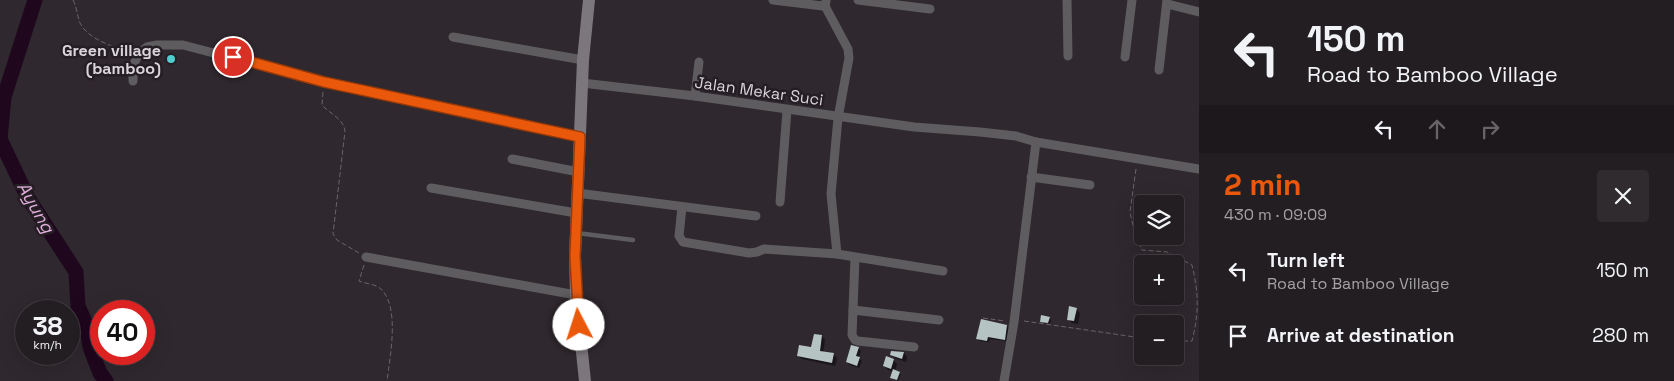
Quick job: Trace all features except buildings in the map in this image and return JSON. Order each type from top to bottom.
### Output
[{"type":"street","points":[[585,381],[576,295],[576,214],[583,60],[589,0]]},
{"type":"street","points":[[773,0],[826,3],[848,49],[849,58],[838,118],[914,128],[1016,136],[1036,142],[1199,169]]},
{"type":"street","points":[[858,0],[930,9]]},
{"type":"street","points":[[1067,0],[1068,56]]},
{"type":"street","points":[[1124,58],[1132,0]]},
{"type":"street","points":[[1159,70],[1167,2],[1199,12]]},
{"type":"street","points":[[453,37],[583,60]]},
{"type":"street","points":[[132,81],[133,66],[139,53],[147,47],[183,45],[324,82],[580,137]]},
{"type":"street","points":[[695,96],[700,62]]},
{"type":"street","name":"Jalan Mekar Suci","points":[[582,83],[695,96],[838,118],[831,194],[837,254]]},
{"type":"street","points":[[780,202],[787,110]]},
{"type":"street","points":[[1004,381],[1014,322],[1036,142]]},
{"type":"street","points":[[512,159],[579,172]]},
{"type":"street","points":[[1032,177],[1090,185]]},
{"type":"street","points":[[431,188],[576,214]]},
{"type":"street","points":[[577,193],[756,216]]},
{"type":"street","points":[[682,207],[679,236],[683,242],[750,253],[764,249],[837,254],[943,271]]},
{"type":"street","points":[[366,257],[576,295]]},
{"type":"street","points":[[856,258],[852,335],[855,340],[914,347]]},
{"type":"street","points":[[853,310],[939,320]]},
{"type":"lane","points":[[576,232],[633,240]]},
{"type":"path","points":[[73,0],[79,22],[91,35],[107,44],[139,53]]},
{"type":"path","points":[[324,82],[322,105],[334,114],[344,126],[345,131],[333,234],[337,240],[366,257],[359,281],[380,287],[390,300],[392,338],[387,381]]},
{"type":"path","points":[[1137,158],[1130,212],[1134,230],[1142,250],[1167,252],[1192,265],[1198,281],[1199,313],[1192,341],[1184,341]]},
{"type":"path","points":[[984,318],[1014,322],[1025,321],[1134,337]]},
{"type":"waterway","name":"Ayung","points":[[35,0],[4,97],[0,139],[28,198],[76,272],[78,306],[87,327],[90,347],[100,373],[106,381]]},
{"type":"place","name":"Green village (bamboo)","points":[[171,59]]},
{"type":"route","points":[[233,57],[324,82],[580,137],[575,256],[579,325]]}]
